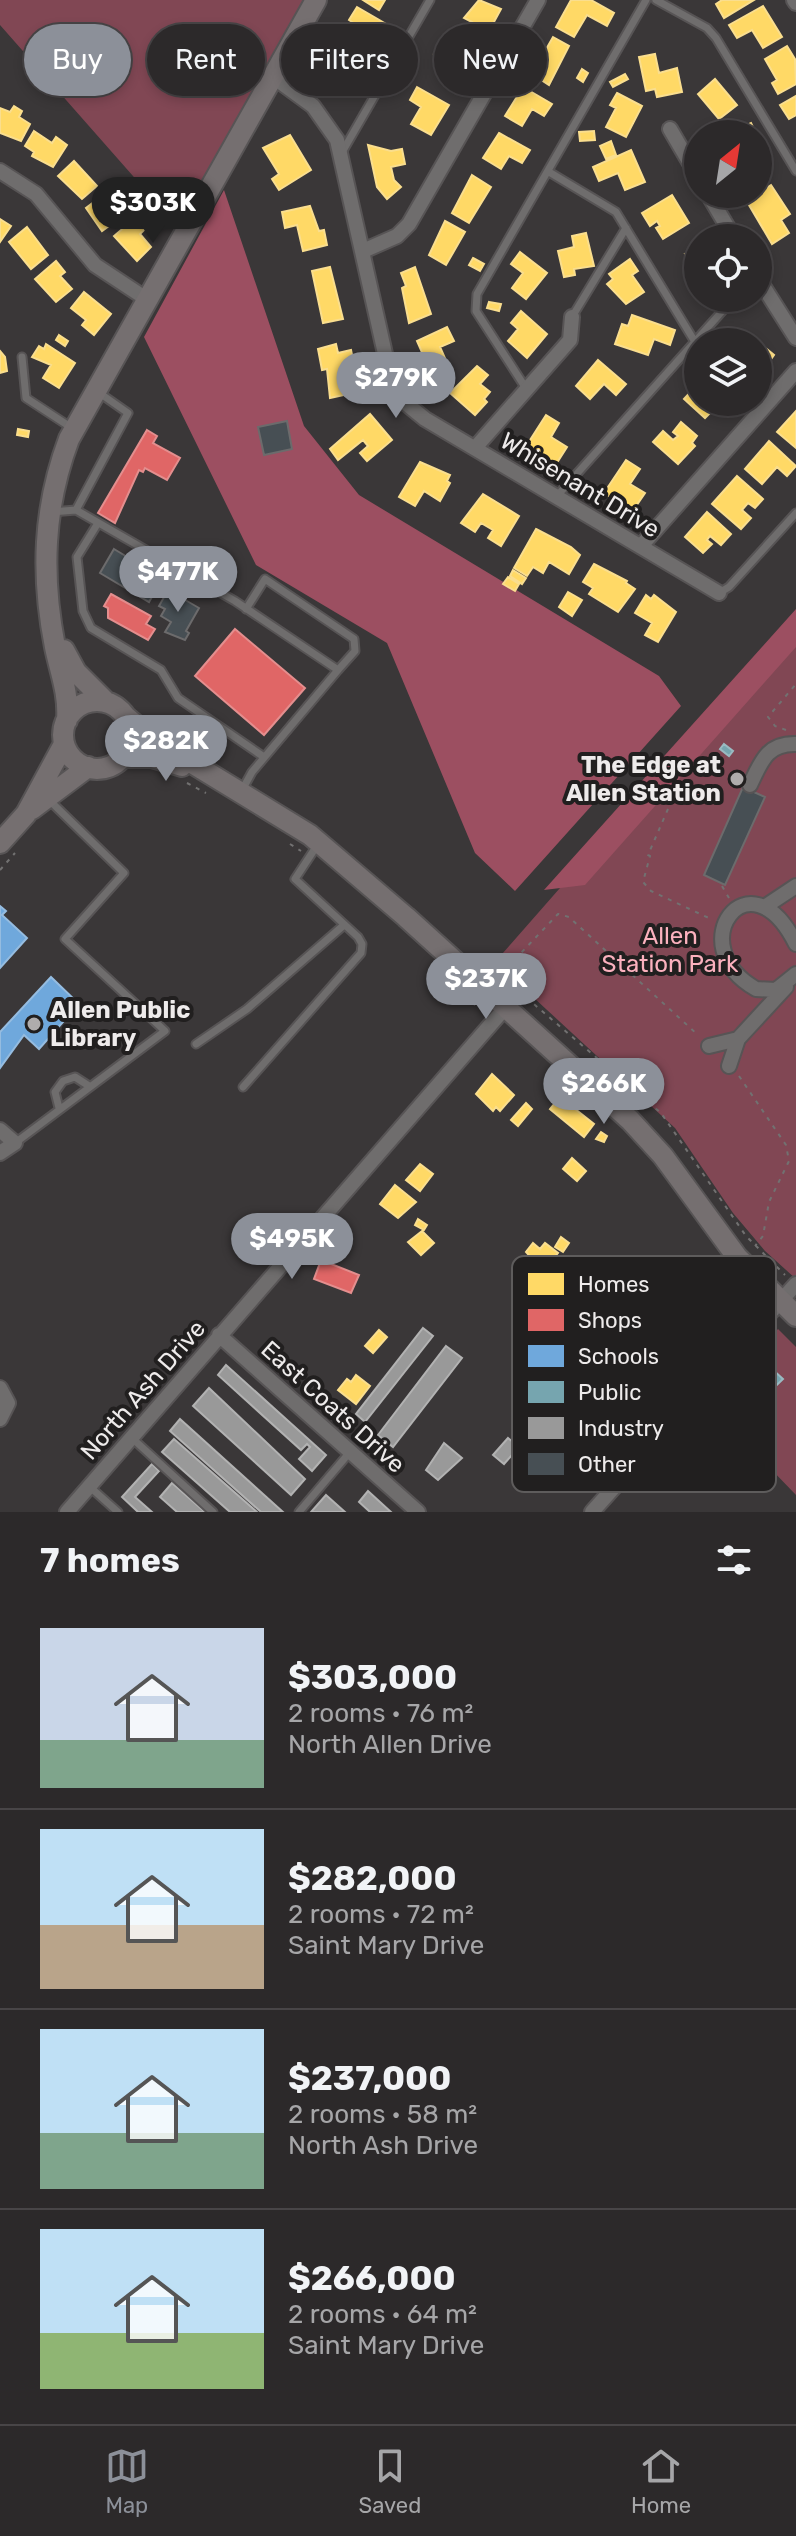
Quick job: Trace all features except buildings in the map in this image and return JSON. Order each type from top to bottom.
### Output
[{"type":"street","points":[[6,839],[26,814],[64,744],[68,693],[52,628],[44,544],[59,466],[74,429],[316,0]]},
{"type":"street","points":[[363,251],[397,236],[409,224],[538,0]]},
{"type":"street","name":"Whisenant Drive","points":[[272,76],[313,106],[337,140],[396,392],[425,419],[719,593]]},
{"type":"street","points":[[670,129],[684,153]]},
{"type":"street","points":[[0,171],[36,194],[95,265],[148,300]]},
{"type":"street","points":[[772,300],[796,338]]},
{"type":"street","points":[[475,448],[570,340],[572,317]]},
{"type":"street","points":[[641,546],[796,371]]},
{"type":"street","points":[[52,628],[76,672],[106,702],[213,787]]},
{"type":"street","points":[[67,720],[79,706],[106,702]]},
{"type":"street","points":[[122,764],[131,738],[126,717]]},
{"type":"street","points":[[64,744],[73,759],[94,773]]},
{"type":"street","points":[[750,785],[763,756],[782,745],[796,744]]},
{"type":"street","points":[[26,814],[71,777],[152,757],[213,787],[241,793],[487,991],[630,1120],[663,1156],[736,1256]]},
{"type":"street","points":[[794,978],[776,990],[766,991],[747,984],[725,954],[721,934],[723,924],[736,909],[746,905],[766,906],[796,886]]},
{"type":"street","points":[[766,906],[783,920],[796,944]]},
{"type":"street","points":[[729,1066],[738,1039],[794,978]]},
{"type":"street","name":"North Ash Drive","points":[[67,1512],[505,1008]]},
{"type":"street","points":[[709,1046],[738,1039]]},
{"type":"street","points":[[0,1130],[15,1143],[0,1153]]},
{"type":"street","points":[[788,1309],[793,1281]]},
{"type":"street","name":"East Coats Drive","points":[[219,1335],[418,1512]]},
{"type":"street","points":[[0,1388],[8,1403],[0,1419]]},
{"type":"street","points":[[592,1512],[611,1492]]},
{"type":"lane","points":[[341,154],[430,0]]},
{"type":"lane","points":[[527,391],[476,311],[477,294],[646,0]]},
{"type":"lane","points":[[656,0],[707,28],[716,38],[796,171]]},
{"type":"lane","points":[[549,172],[610,206],[687,328]]},
{"type":"lane","points":[[572,317],[626,228]]},
{"type":"lane","points":[[707,328],[722,312]]},
{"type":"lane","points":[[557,497],[684,354]]},
{"type":"lane","points":[[22,357],[26,398],[74,429]]},
{"type":"lane","points":[[76,510],[128,413],[96,390]]},
{"type":"lane","points":[[49,512],[76,510],[246,609],[338,670]]},
{"type":"lane","points":[[719,593],[729,587],[796,513]]},
{"type":"lane","points":[[98,523],[77,557],[83,611],[91,628],[161,670],[178,698],[264,757]]},
{"type":"lane","points":[[241,793],[264,757],[355,651],[354,639],[265,579],[246,609]]},
{"type":"lane","points":[[15,1143],[165,1031],[65,939],[124,873],[48,799]]},
{"type":"lane","points":[[243,1087],[361,953],[362,944],[295,879],[314,849]]},
{"type":"lane","points":[[196,1044],[247,1009],[344,925]]},
{"type":"lane","points":[[59,1108],[55,1092],[63,1081],[75,1077],[89,1086]]},
{"type":"lane","points":[[133,1439],[213,1512]]},
{"type":"lane","points":[[299,1512],[350,1452]]},
{"type":"lane","points":[[88,1486],[118,1512]]},
{"type":"path","points":[[796,684],[768,717],[775,726],[796,732]]},
{"type":"path","points":[[94,773],[122,764]]},
{"type":"path","points":[[176,779],[213,787]]},
{"type":"path","points":[[668,809],[648,855],[642,878],[644,886],[723,924]]},
{"type":"path","points":[[0,870],[6,839]]},
{"type":"path","points":[[289,843],[314,849]]},
{"type":"path","points":[[445,976],[475,1005],[558,914],[569,917],[709,1046]]},
{"type":"path","points":[[500,975],[661,1113],[755,1246],[766,1256]]},
{"type":"path","points":[[729,1066],[786,1145],[789,1161],[769,1202],[763,1236],[755,1246]]},
{"type":"path","points":[[776,1265],[793,1281]]},
{"type":"green space","points":[[0,0],[307,0],[293,24],[281,24],[281,45],[265,73],[265,24],[147,24],[147,96],[252,96],[177,226],[63,96],[131,96],[131,24],[24,24],[24,52],[0,25]]},
{"type":"green space","name":"Allen Station Park","points":[[796,619],[796,1279],[776,1261],[776,1256],[765,1251],[733,1213],[675,1128],[495,962]]},
{"type":"green space","points":[[778,1329],[796,1347],[796,1495],[776,1474]]},
{"type":"shaded area","points":[[224,190],[304,426],[359,495],[659,676],[681,706],[515,891],[475,853],[387,643],[256,565],[144,337]]},
{"type":"shaded area","points":[[796,609],[796,647],[585,885],[544,890]]},
{"type":"place","name":"The Edge at Allen Station","points":[[737,779]]},
{"type":"place","name":"Allen Public Library","points":[[34,1024]]}]
